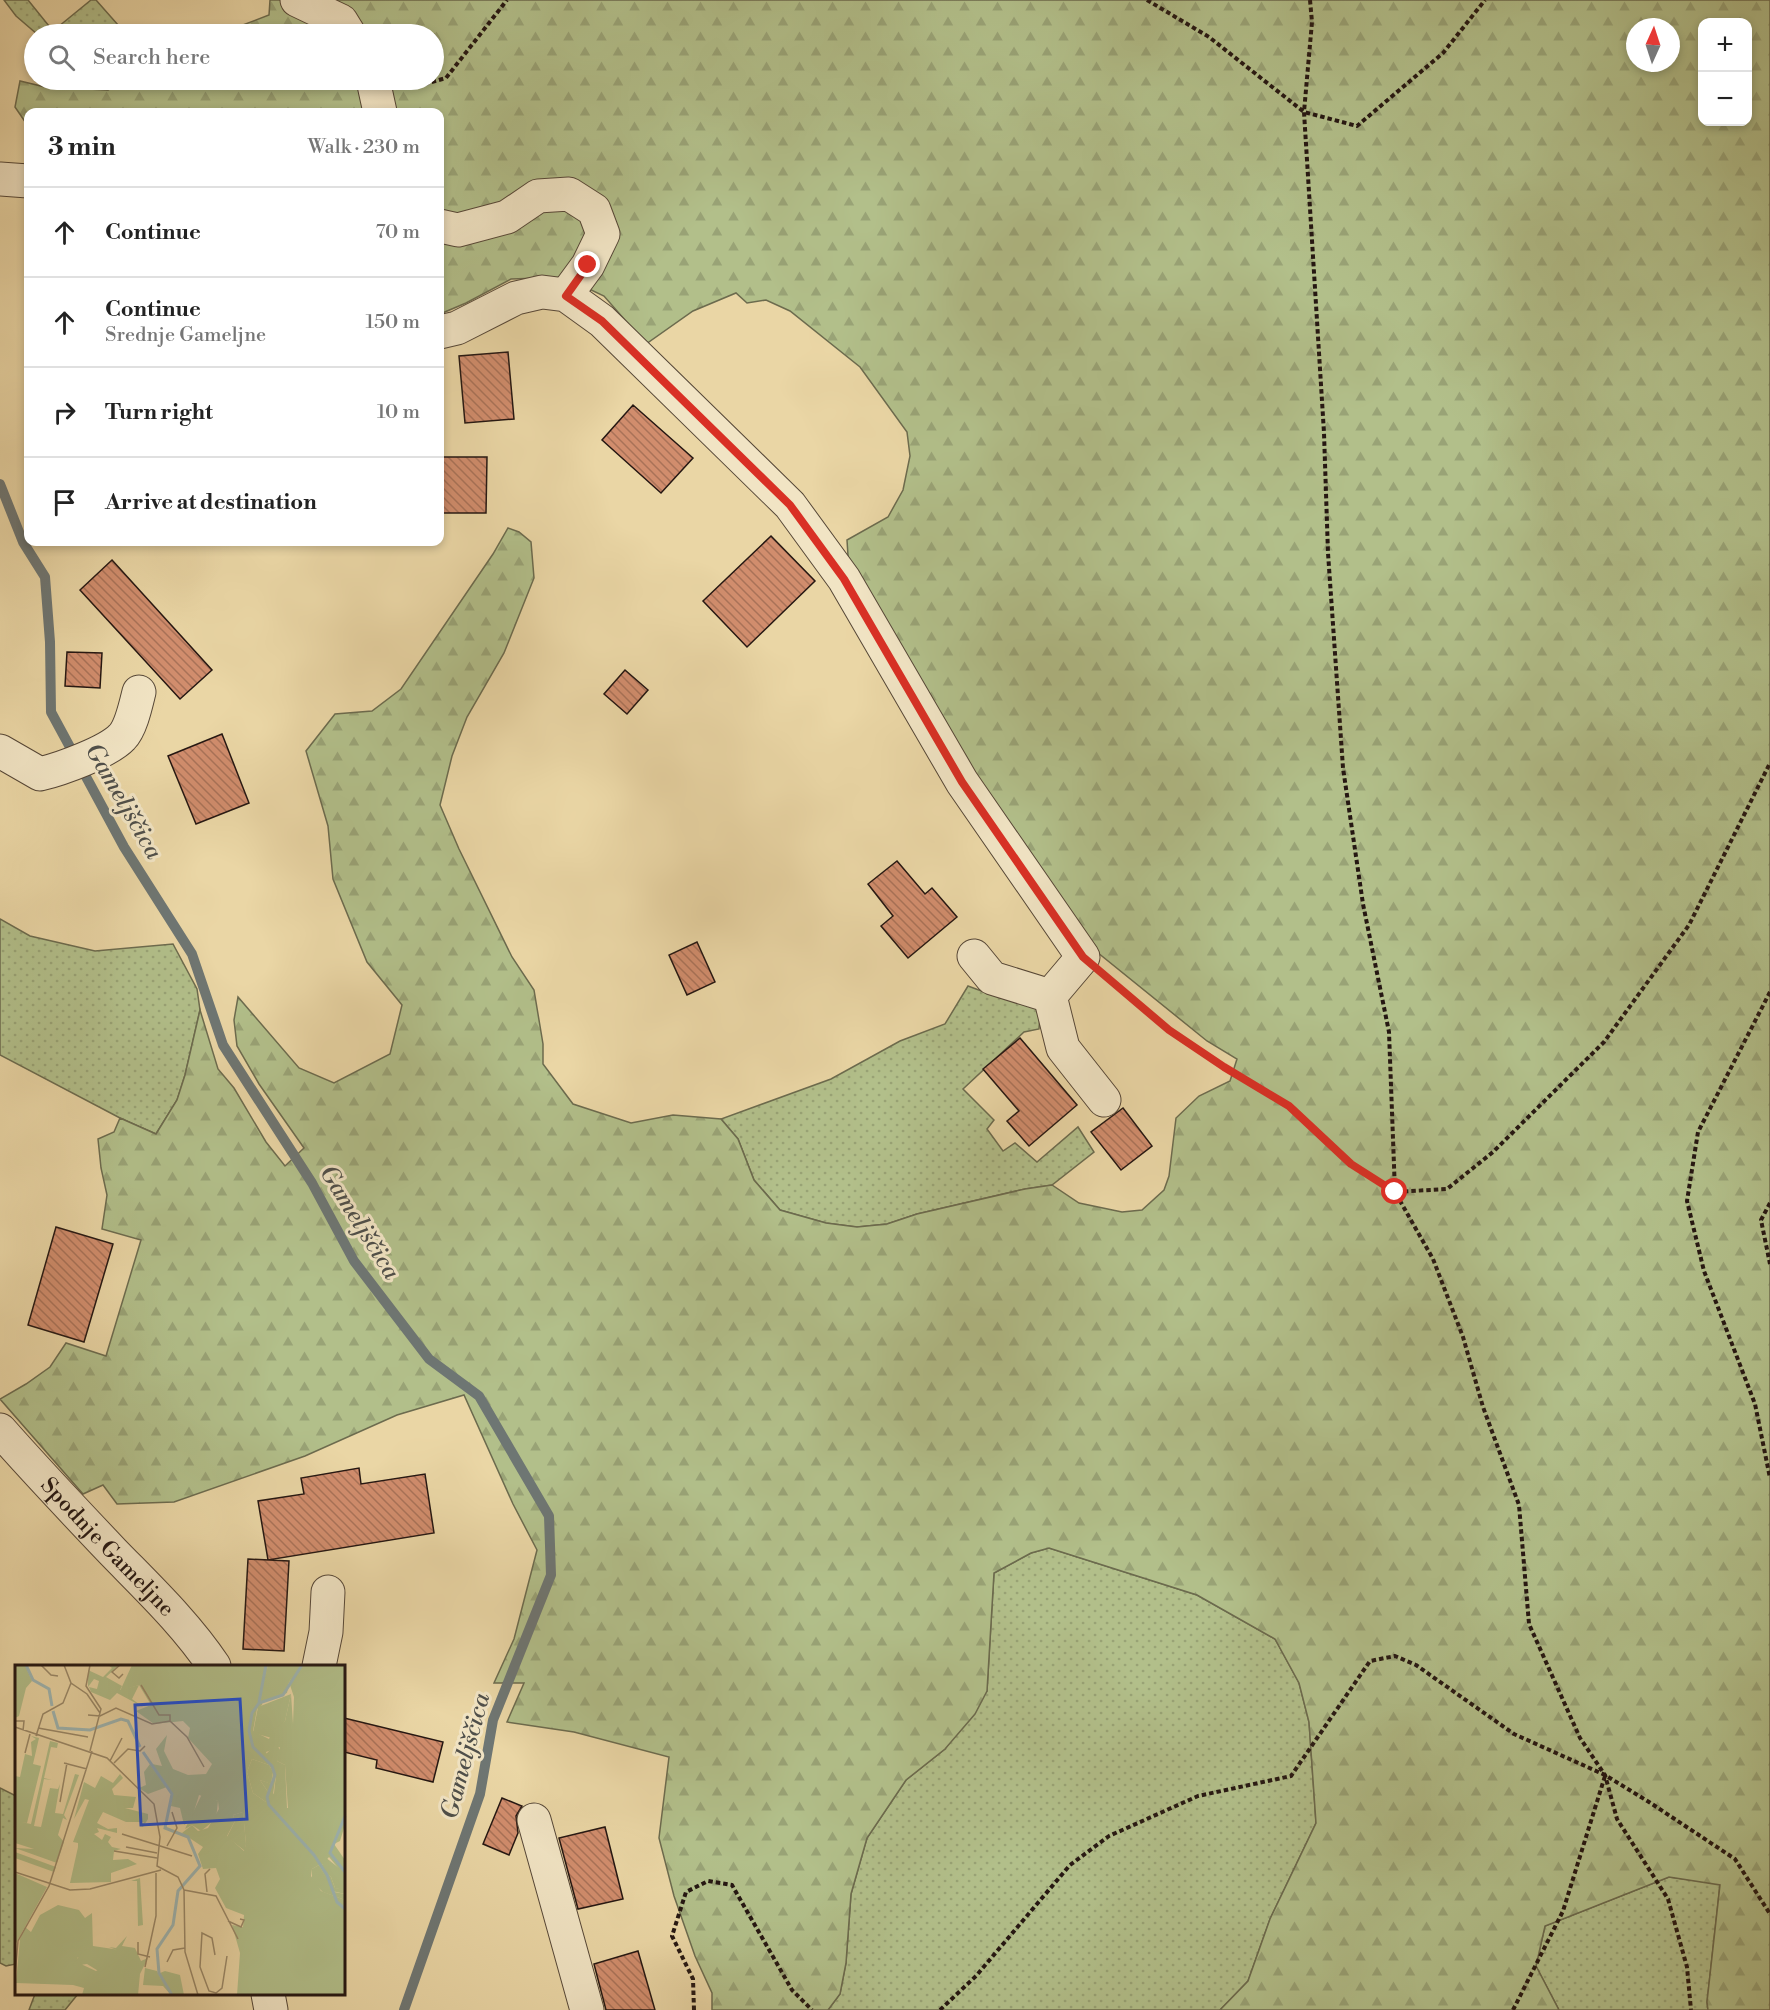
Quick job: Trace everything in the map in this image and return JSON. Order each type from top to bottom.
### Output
[{"type":"street","points":[[297,0],[341,21],[343,24]]},
{"type":"street","points":[[375,90],[379,108]]},
{"type":"street","points":[[0,179],[24,181]]},
{"type":"street","points":[[444,227],[458,230],[507,217],[538,196],[569,194],[594,210],[603,234],[588,265],[566,296]]},
{"type":"street","points":[[444,331],[457,328],[516,298],[542,292],[566,296],[602,321],[790,505],[844,579],[962,782],[1083,957],[1050,996]]},
{"type":"street","points":[[0,751],[40,774],[100,751],[123,736],[133,714],[139,692]]},
{"type":"street","points":[[974,956],[992,978],[1050,996]]},
{"type":"street","points":[[1050,996],[1063,1048],[1104,1100]]},
{"type":"street","name":"Spodnje Gameljne","points":[[0,1430],[67,1505],[176,1618],[200,1645],[213,1665]]},
{"type":"street","points":[[319,1665],[326,1632],[328,1592]]},
{"type":"street","points":[[534,1820],[587,2010]]},
{"type":"street","points":[[268,1995],[271,2010]]},
{"type":"path","points":[[444,79],[507,0]]},
{"type":"path","points":[[1147,0],[1209,37],[1304,112],[1357,126],[1443,53],[1485,0]]},
{"type":"path","points":[[1310,0],[1312,22],[1304,112],[1324,433],[1328,553],[1343,768],[1363,903],[1389,1032],[1395,1192],[1433,1259],[1463,1337],[1483,1407],[1519,1505],[1529,1624],[1580,1738],[1605,1775],[1617,1819],[1668,1899],[1687,1967],[1691,2010]]},
{"type":"path","points":[[1083,957],[1169,1030],[1224,1067],[1289,1106],[1351,1164],[1395,1192],[1447,1189],[1493,1152],[1604,1042],[1689,925],[1770,763]]},
{"type":"path","points":[[1770,992],[1698,1132],[1687,1201],[1704,1271],[1755,1404],[1770,1478]]},
{"type":"path","points":[[1770,1203],[1761,1220],[1770,1264]]},
{"type":"path","points":[[940,2010],[976,1976],[1070,1865],[1109,1836],[1198,1796],[1291,1776],[1370,1661],[1395,1656],[1416,1665],[1514,1734],[1605,1775],[1735,1859],[1770,1914]]},
{"type":"path","points":[[1513,2010],[1563,1911],[1605,1775]]},
{"type":"path","points":[[694,2010],[693,1979],[672,1936],[686,1892],[708,1881],[732,1885],[792,1990],[812,2010]]},
{"type":"green space","points":[[4,0],[28,0],[47,24],[25,24]]},
{"type":"green space","points":[[91,0],[96,0],[117,24],[62,24]]},
{"type":"green space","points":[[270,0],[1770,0],[1770,2010],[1708,2010],[1720,1885],[1669,1877],[1545,1926],[1536,1966],[1559,2010],[1220,2010],[1248,1981],[1270,1919],[1316,1823],[1309,1722],[1299,1683],[1275,1639],[1197,1595],[1049,1548],[1031,1553],[994,1573],[987,1691],[975,1714],[945,1749],[906,1780],[867,1838],[851,1894],[846,1963],[840,1994],[828,2010],[712,2010],[712,1993],[695,1956],[674,1896],[659,1838],[669,1757],[574,1732],[507,1722],[524,1683],[494,1683],[514,1639],[537,1550],[513,1504],[464,1395],[397,1415],[305,1456],[174,1502],[117,1504],[103,1485],[83,1494],[0,1399],[50,1367],[66,1343],[106,1356],[141,1240],[102,1229],[107,1195],[98,1139],[114,1132],[120,1118],[156,1134],[177,1100],[200,1010],[218,1069],[234,1088],[266,1142],[285,1166],[304,1148],[259,1084],[237,1046],[234,1020],[238,997],[299,1068],[334,1083],[390,1054],[402,1005],[367,962],[333,879],[328,826],[306,751],[335,714],[372,711],[401,689],[493,554],[508,528],[519,532],[531,542],[534,578],[504,653],[467,717],[452,756],[440,805],[512,957],[534,990],[543,1044],[543,1064],[573,1104],[631,1123],[673,1115],[721,1119],[738,1139],[754,1180],[780,1210],[826,1223],[857,1227],[887,1224],[917,1214],[1052,1185],[1079,1203],[1122,1212],[1142,1210],[1164,1190],[1169,1176],[1176,1118],[1199,1096],[1230,1081],[1237,1059],[1207,1041],[1092,948],[985,794],[849,571],[847,540],[888,517],[903,490],[910,456],[907,432],[860,367],[790,311],[766,300],[747,303],[736,293],[693,311],[646,344],[604,296],[585,287],[541,278],[511,279],[444,312],[444,108],[24,108],[24,120],[15,107],[20,81],[24,82],[24,90],[444,90],[444,24],[245,24],[269,15]]},
{"type":"green space","points":[[0,919],[30,936],[95,951],[173,944],[197,989],[200,1010],[177,1100],[156,1134],[120,1118],[0,1055]]},
{"type":"green space","points":[[968,986],[984,992],[994,988],[1041,1002],[1039,1029],[1024,1032],[963,1089],[994,1120],[987,1129],[1003,1151],[1015,1143],[1037,1162],[1078,1127],[1094,1152],[1052,1185],[917,1214],[887,1224],[857,1227],[826,1223],[780,1210],[754,1180],[738,1139],[721,1119],[831,1079],[900,1041],[945,1024]]},
{"type":"green space","points":[[1049,1548],[1197,1595],[1275,1639],[1299,1683],[1309,1722],[1316,1823],[1270,1919],[1248,1981],[1220,2010],[828,2010],[840,1994],[846,1963],[851,1894],[867,1838],[906,1780],[945,1749],[987,1691],[994,1573],[1031,1553]]},
{"type":"green space","points":[[0,1788],[15,1796],[15,1964],[6,1966],[0,1963]]},
{"type":"green space","points":[[1669,1877],[1720,1884],[1708,2010],[1559,2010],[1536,1966],[1545,1926]]},
{"type":"green space","points":[[35,1995],[77,1995],[65,2010],[29,2010]]},
{"type":"building","points":[[508,352],[514,419],[465,423],[459,356]]},
{"type":"building","points":[[633,405],[693,458],[661,493],[602,440]]},
{"type":"building","points":[[444,457],[487,457],[486,513],[444,513]]},
{"type":"building","points":[[771,536],[815,581],[747,647],[703,601]]},
{"type":"building","points":[[112,560],[212,670],[180,699],[80,590]]},
{"type":"building","points":[[67,652],[102,653],[100,688],[65,686]]},
{"type":"building","points":[[625,670],[648,690],[627,714],[604,694]]},
{"type":"building","points":[[222,734],[249,803],[196,824],[168,756]]},
{"type":"building","points":[[897,861],[925,894],[932,888],[957,917],[908,958],[881,926],[893,916],[868,884]]},
{"type":"building","points":[[697,942],[715,982],[687,995],[669,955]]},
{"type":"building","points":[[1020,1038],[1077,1105],[1029,1146],[1007,1121],[1019,1111],[983,1069]]},
{"type":"building","points":[[1123,1108],[1152,1146],[1121,1170],[1091,1132]]},
{"type":"building","points":[[56,1227],[113,1244],[84,1342],[28,1325]]},
{"type":"building","points":[[359,1468],[361,1484],[425,1474],[434,1533],[268,1560],[258,1501],[304,1494],[301,1478]]},
{"type":"building","points":[[248,1559],[289,1561],[284,1651],[243,1649]]},
{"type":"building","points":[[345,1718],[443,1742],[433,1782],[376,1768],[377,1760],[345,1752]]},
{"type":"building","points":[[502,1798],[522,1806],[516,1816],[518,1833],[509,1855],[483,1844]]},
{"type":"building","points":[[605,1827],[623,1899],[578,1909],[559,1838]]},
{"type":"building","points":[[638,1951],[655,2010],[606,2010],[594,1964]]},
{"type":"waterway","name":"Gameljščica","points":[[0,484],[24,544]]},
{"type":"waterway","name":"Gameljščica","points":[[26,546],[45,577],[50,642],[51,712],[124,847],[192,954],[223,1045],[312,1183],[354,1261],[429,1359],[479,1396],[549,1516],[551,1575],[493,1720],[480,1794],[404,2010]]},
{"type":"route","points":[[588,265],[566,296],[602,321],[790,505],[844,579],[962,782],[1083,957],[1169,1030],[1224,1067],[1289,1106],[1351,1164],[1395,1192]]}]
